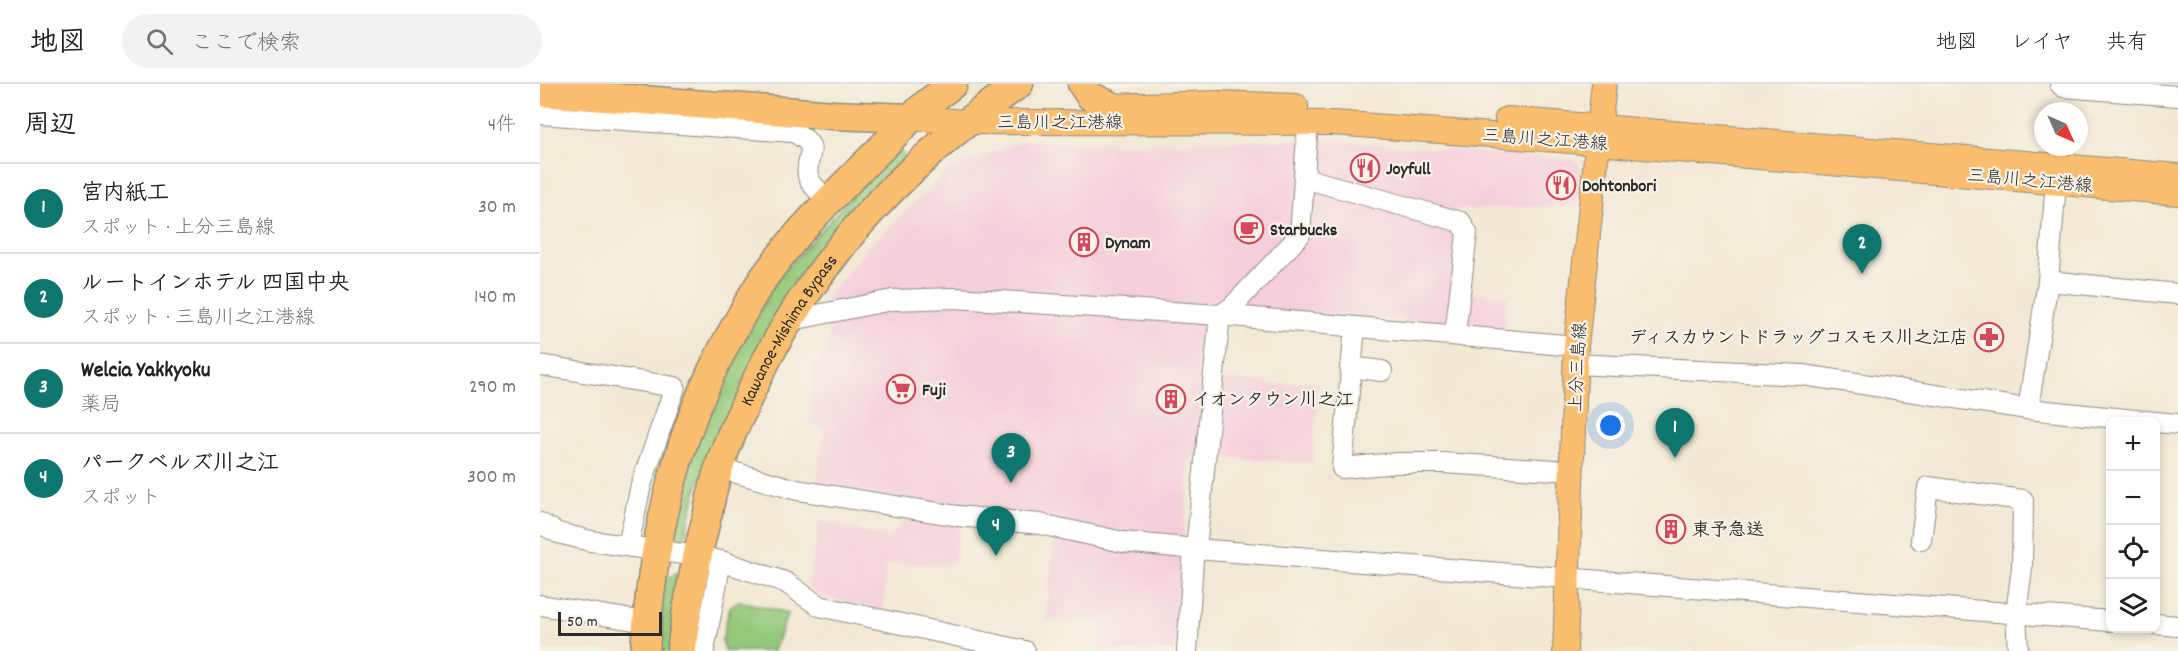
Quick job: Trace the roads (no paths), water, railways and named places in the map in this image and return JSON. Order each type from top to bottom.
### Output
[{"type":"highway","points":[[645,651],[646,622],[664,509],[674,471],[696,407],[725,343],[764,277],[789,244],[919,111],[953,84]]},
{"type":"highway","name":"Kawanoe-Mishima Bypass","points":[[681,651],[686,610],[709,559],[719,468],[754,383],[787,321],[828,261],[890,190],[927,154],[1019,84]]},
{"type":"highway","points":[[1082,84],[1090,96],[1111,106]]},
{"type":"highway","points":[[546,100],[834,116],[919,111]]},
{"type":"main road","name":"上分三島線","points":[[1565,651],[1576,355],[1604,84]]},
{"type":"main road","name":"三島川之江港線","points":[[976,115],[1111,106],[1220,103],[1318,107],[2178,193]]},
{"type":"main road","name":"三島川之江港線","points":[[919,111],[976,115],[1308,121],[1598,135],[2178,176]]},
{"type":"street","points":[[2060,84],[2063,87],[2178,96]]},
{"type":"street","points":[[546,100],[793,132],[804,137],[810,146],[812,155],[808,178],[830,202]]},
{"type":"street","points":[[1220,315],[1231,308],[1300,235],[1308,121]]},
{"type":"street","points":[[1304,178],[1461,222],[1467,233],[1455,335]]},
{"type":"street","points":[[2028,409],[2048,281],[2056,182]]},
{"type":"street","points":[[2048,281],[2178,294]]},
{"type":"street","points":[[787,321],[892,300],[955,298],[1220,315],[1455,335],[1576,355],[1803,375],[2028,409],[2106,417]]},
{"type":"street","points":[[1187,651],[1193,560],[1220,315]]},
{"type":"street","points":[[1355,327],[1342,468],[1397,463],[1442,463],[1572,471]]},
{"type":"street","points":[[540,365],[675,387],[641,485],[628,546]]},
{"type":"street","points":[[1350,367],[1382,370]]},
{"type":"street","points":[[2160,422],[2178,424]]},
{"type":"street","points":[[719,468],[797,490],[958,516],[1040,524],[1123,542],[2106,621]]},
{"type":"street","points":[[1921,540],[1928,487],[2023,500],[2022,568],[2016,613],[2018,651]]},
{"type":"street","points":[[540,523],[558,533],[709,559],[784,582],[819,606],[1026,651]]},
{"type":"street","points":[[704,651],[709,559]]},
{"type":"street","points":[[540,605],[646,622]]},
{"type":"street","points":[[2160,624],[2178,626]]},
{"type":"place","name":"Joyfull","points":[[1365,168]]},
{"type":"place","name":"Dohtonbori","points":[[1561,185]]},
{"type":"place","name":"Starbucks","points":[[1249,229]]},
{"type":"place","name":"Dynam","points":[[1084,242]]},
{"type":"place","name":"ルートインホテル 四国中央","points":[[1862,274]]},
{"type":"place","name":"ディスカウントドラッグコスモス川之江店","points":[[1989,337]]},
{"type":"place","name":"Fuji","points":[[901,389]]},
{"type":"place","name":"イオンタウン川之江","points":[[1171,399]]},
{"type":"place","name":"宮内紙工","points":[[1675,458]]},
{"type":"place","name":"Welcia Yakkyoku","points":[[1011,483]]},
{"type":"place","name":"東予急送","points":[[1671,529]]},
{"type":"place","name":"パークベルズ川之江","points":[[996,556]]}]
